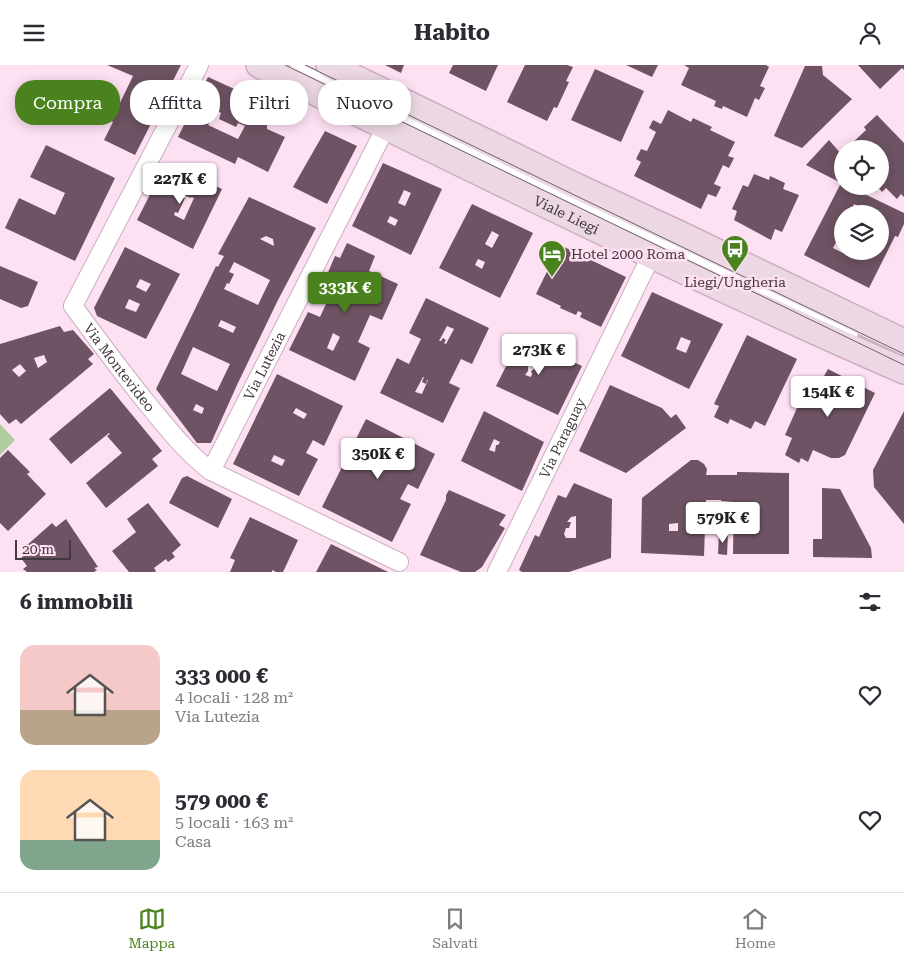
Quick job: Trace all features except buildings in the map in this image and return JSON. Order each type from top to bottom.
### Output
[{"type":"main road","name":"Viale Liegi","points":[[259,65],[651,256],[807,329],[904,371]]},
{"type":"main road","points":[[329,65],[576,186],[680,233],[904,342]]},
{"type":"street","name":"Via Montevideo","points":[[199,65],[73,306],[119,368],[172,433],[190,454],[210,471],[399,562]]},
{"type":"street","name":"Via Lutezia","points":[[210,471],[386,127]]},
{"type":"street","name":"Via Paraguay","points":[[499,569],[651,256]]},
{"type":"lane","name":"Viale Liegi","points":[[295,65],[861,339]]},
{"type":"green space","points":[[0,424],[15,440],[0,455]]},
{"type":"tram line","points":[[285,65],[904,365]]},
{"type":"tram line","points":[[305,65],[904,354]]},
{"type":"place","name":"Liegi/Ungheria","points":[[735,273]]},
{"type":"place","name":"Hotel 2000 Roma","points":[[552,278]]}]
